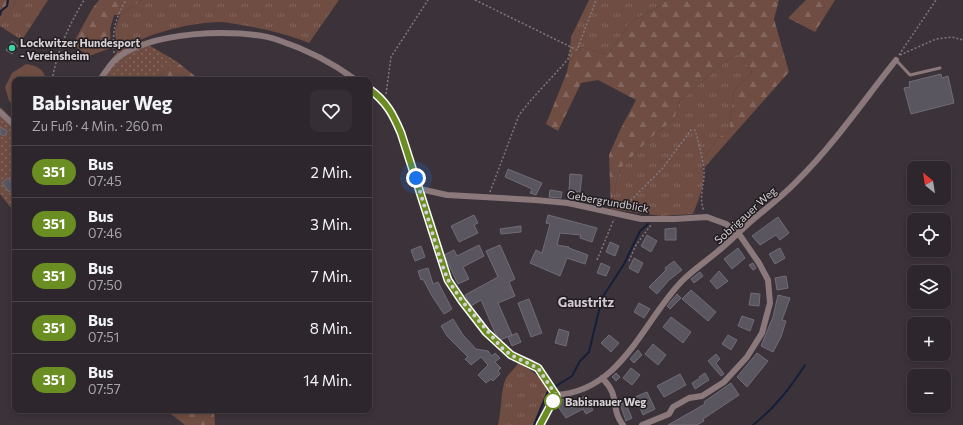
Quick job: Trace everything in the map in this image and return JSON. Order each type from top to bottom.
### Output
[{"type":"street","points":[[102,77],[115,60],[132,48],[162,39],[208,33],[244,34],[277,40],[308,53],[351,77]]},
{"type":"street","name":"Sobrigauer Weg","points":[[602,378],[631,351],[664,300],[683,280],[739,234],[799,180],[897,58]]},
{"type":"street","points":[[372,91],[385,102],[393,113],[405,143],[420,189],[441,262],[448,280],[462,301],[502,348],[511,355],[533,364],[553,390],[575,391],[590,386],[602,378],[612,390],[615,408],[623,425]]},
{"type":"street","points":[[0,112],[12,123]]},
{"type":"street","name":"Gebergrundblick","points":[[420,189],[447,195],[568,203],[616,215],[641,219],[707,217],[722,222],[739,234],[760,263],[768,280],[770,303],[762,333],[747,357],[724,382],[702,396],[689,398],[673,407],[669,414],[642,425]]},
{"type":"street","points":[[540,425],[553,390]]},
{"type":"lane","points":[[897,58],[910,75],[940,68]]},
{"type":"path","points":[[53,77],[57,54],[70,24],[84,0]]},
{"type":"path","points":[[115,60],[113,40],[114,24],[118,13],[126,0]]},
{"type":"path","points":[[385,102],[392,57],[428,0]]},
{"type":"path","points":[[474,0],[577,50],[596,0]]},
{"type":"path","points":[[897,58],[936,0]]},
{"type":"path","points":[[897,58],[936,39],[952,37],[963,40]]},
{"type":"path","points":[[487,198],[519,115],[530,100],[568,59],[571,46]]},
{"type":"path","points":[[597,260],[616,215],[662,169],[691,130],[695,130],[700,146],[701,162],[704,168],[701,204],[707,217]]},
{"type":"path","points":[[628,261],[636,245],[655,219]]},
{"type":"green space","points":[[0,0],[17,0],[0,27]]},
{"type":"green space","points":[[17,0],[48,0],[22,40],[0,26]]},
{"type":"green space","points":[[99,0],[142,0],[120,15],[114,15],[110,29],[111,48],[89,56],[76,47],[74,42],[92,9]]},
{"type":"green space","points":[[142,0],[339,0],[309,43],[267,30],[220,22],[180,27],[166,31],[140,40],[117,52],[115,30],[120,15]]},
{"type":"green space","points":[[589,0],[666,0],[663,4],[628,25],[608,55],[581,47],[569,62],[571,37]]},
{"type":"green space","points":[[666,0],[779,0],[774,19],[789,72],[704,168],[701,162],[718,138],[729,131],[734,91],[752,73],[739,53],[721,65],[680,101],[674,120],[655,134],[622,167],[617,180],[611,209],[609,155],[636,100],[598,80],[581,83],[558,131],[546,124],[567,72],[569,62],[581,47],[608,55],[628,25],[663,4]]},
{"type":"green space","points":[[806,0],[835,0],[815,32],[788,18]]},
{"type":"green space","points":[[140,40],[176,61],[157,77],[98,77],[117,52]]},
{"type":"green space","points":[[739,53],[752,73],[734,91],[729,131],[718,138],[701,162],[703,168],[703,181],[693,214],[661,216],[611,209],[617,180],[622,167],[655,134],[674,120],[680,101],[721,65]]},
{"type":"green space","points":[[176,61],[196,77],[157,77]]},
{"type":"green space","points":[[26,64],[39,68],[45,77],[12,77],[12,104],[9,101],[5,87],[12,73]]},
{"type":"green space","points":[[0,107],[12,119],[12,209],[0,194]]},
{"type":"green space","points":[[518,363],[537,375],[550,393],[533,425],[498,425],[504,383],[506,378]]},
{"type":"green space","points":[[170,413],[214,413],[215,425],[185,425]]},
{"type":"building","name":"Lockwitzer Hundesport - Vereinsheim","points":[[12,41],[18,46],[12,54],[6,50]]},
{"type":"building","points":[[941,74],[942,78],[948,76],[954,103],[911,114],[904,88],[910,87],[909,82]]},
{"type":"building","points":[[0,127],[7,131],[5,136],[0,134]]},
{"type":"building","points":[[508,169],[542,183],[536,195],[530,193],[532,189],[505,177]]},
{"type":"building","points":[[570,174],[582,175],[580,192],[569,191]]},
{"type":"building","points":[[8,178],[12,183],[12,189],[9,192],[2,183]]},
{"type":"building","points":[[550,190],[562,192],[561,198],[549,197]]},
{"type":"building","points":[[474,215],[478,223],[474,225],[478,233],[459,242],[451,226]]},
{"type":"building","points":[[548,215],[597,228],[592,242],[580,238],[581,235],[560,233],[557,245],[569,247],[588,255],[585,264],[567,258],[560,276],[530,263],[536,250],[542,253],[550,224],[546,223]]},
{"type":"building","points":[[778,217],[789,233],[780,240],[776,235],[760,245],[752,236]]},
{"type":"building","points":[[521,226],[521,232],[501,234],[500,229]]},
{"type":"building","points":[[676,228],[676,240],[665,240],[665,229]]},
{"type":"building","points":[[647,235],[657,241],[651,252],[641,246]]},
{"type":"building","points":[[610,242],[619,246],[615,256],[606,252]]},
{"type":"building","points":[[479,245],[484,256],[463,267],[469,279],[458,284],[444,255],[454,250],[457,256]]},
{"type":"building","points":[[500,245],[515,279],[509,282],[515,296],[498,303],[512,335],[500,340],[497,337],[481,300],[471,306],[465,295],[498,277],[486,251]]},
{"type":"building","points":[[421,246],[425,257],[415,261],[411,250]]},
{"type":"building","points":[[738,248],[745,258],[732,269],[724,259]]},
{"type":"building","points":[[780,248],[785,258],[775,264],[769,254]]},
{"type":"building","points":[[634,258],[643,263],[638,273],[629,268]]},
{"type":"building","points":[[674,261],[682,270],[669,280],[657,294],[649,287],[666,270],[665,268]]},
{"type":"building","points":[[601,263],[610,267],[606,276],[597,273]]},
{"type":"building","points":[[753,263],[756,268],[753,270],[749,265]]},
{"type":"building","points":[[428,268],[433,284],[438,282],[452,309],[444,314],[423,279],[421,280],[418,271]]},
{"type":"building","points":[[719,271],[728,281],[717,289],[710,281]]},
{"type":"building","points":[[700,272],[703,276],[694,283],[691,279]]},
{"type":"building","points":[[786,276],[788,288],[777,290],[775,278]]},
{"type":"building","points":[[691,290],[716,312],[708,321],[682,299]]},
{"type":"building","points":[[751,293],[760,294],[759,306],[749,305]]},
{"type":"building","points":[[677,294],[681,298],[670,309],[667,306]]},
{"type":"building","points":[[778,295],[790,298],[782,320],[786,321],[781,337],[773,352],[761,346],[773,317]]},
{"type":"building","points":[[529,299],[542,333],[531,337],[518,303]]},
{"type":"building","points":[[639,303],[650,309],[644,318],[634,312]]},
{"type":"building","points":[[742,316],[754,320],[750,331],[738,326]]},
{"type":"building","points":[[671,317],[691,332],[683,343],[663,327]]},
{"type":"building","points":[[453,319],[463,335],[476,349],[488,351],[492,356],[495,353],[500,358],[495,362],[501,368],[498,371],[500,374],[493,381],[491,379],[486,383],[478,375],[488,365],[481,357],[471,365],[465,359],[468,357],[447,336],[441,326]]},
{"type":"building","points":[[559,329],[569,332],[566,346],[555,343]]},
{"type":"building","points":[[517,333],[521,342],[512,346],[508,337]]},
{"type":"building","points":[[609,335],[619,343],[611,352],[601,343]]},
{"type":"building","points":[[728,335],[737,340],[731,350],[722,344]]},
{"type":"building","points":[[653,344],[666,355],[658,365],[645,354]]},
{"type":"building","points":[[638,350],[642,355],[634,363],[630,359]]},
{"type":"building","points":[[757,353],[768,361],[747,387],[737,377]]},
{"type":"building","points":[[716,354],[720,359],[716,363],[724,374],[721,376],[708,361]]},
{"type":"building","points":[[631,368],[640,375],[632,385],[623,378]]},
{"type":"building","points":[[616,373],[620,377],[616,381],[612,377]]},
{"type":"building","points":[[705,373],[709,380],[695,389],[692,383]]},
{"type":"building","points":[[680,374],[686,385],[664,397],[657,386]]},
{"type":"building","points":[[731,383],[739,395],[703,419],[704,421],[697,425],[668,425],[705,404],[704,402]]},
{"type":"building","points":[[647,392],[655,409],[643,415],[635,397]]},
{"type":"building","points":[[585,396],[593,410],[586,414],[583,409],[566,418],[556,404],[563,399],[568,406]]},
{"type":"building","points":[[625,402],[632,418],[626,421],[620,404]]},
{"type":"waterway","points":[[0,15],[1,11],[7,6],[8,0]]},
{"type":"waterway","points":[[534,425],[548,391],[572,376],[580,361],[589,352],[602,298],[624,264],[640,231],[648,224]]},
{"type":"waterway","points":[[753,425],[782,397],[805,365]]},
{"type":"bus line","name":"351","points":[[372,91],[385,102],[393,113],[405,143],[432,227],[441,262],[448,280],[486,332],[511,355],[533,364],[538,368],[556,395],[540,425]]},
{"type":"place","name":"Lockwitzer Hundesport - Vereinsheim","points":[[12,48]]},
{"type":"place","name":"Babisnauer Weg","points":[[553,401]]},
{"type":"district","name":"Gaustritz","points":[[586,302]]},
{"type":"route","points":[[416,178],[432,227],[441,262],[448,280],[486,332],[502,348],[511,355],[533,364],[538,368],[556,395],[553,401]]}]
